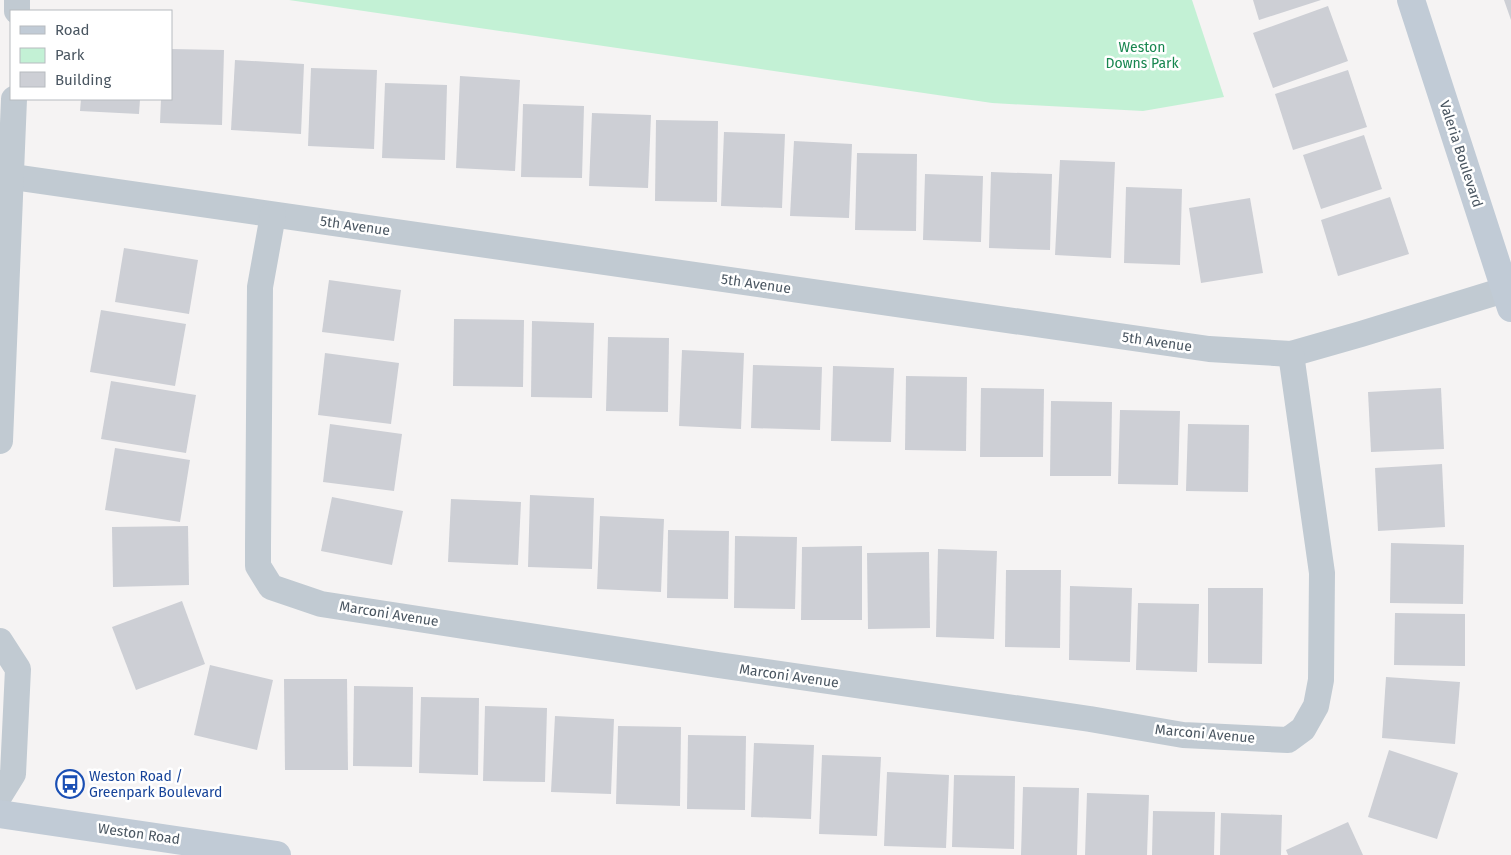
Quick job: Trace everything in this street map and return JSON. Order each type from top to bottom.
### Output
[{"type":"street","name":"Valeria Boulevard","points":[[1411,0],[1509,295]]},
{"type":"street","points":[[0,440],[5,176],[14,100]]},
{"type":"street","name":"5th Avenue","points":[[5,176],[1209,349],[1291,354],[1509,295]]},
{"type":"street","name":"Marconi Avenue","points":[[273,214],[260,287],[258,546],[258,566],[272,587],[321,604],[718,665],[1090,719],[1183,735],[1288,740],[1303,729],[1316,706],[1321,680],[1322,573],[1291,354]]},
{"type":"street","points":[[0,641],[18,669],[13,774],[0,795]]},
{"type":"street","name":"Weston Road","points":[[0,814],[277,855]]},
{"type":"green space","name":"Weston Downs Park","points":[[289,0],[1192,0],[1224,97],[1143,111],[992,103]]},
{"type":"building","points":[[1253,0],[1321,0],[1259,20]]},
{"type":"building","points":[[1504,0],[1511,0],[1511,20]]},
{"type":"building","points":[[1328,6],[1348,61],[1273,88],[1253,33]]},
{"type":"building","points":[[172,49],[224,50],[222,125],[160,123],[161,100],[172,100]]},
{"type":"building","points":[[235,60],[304,64],[301,134],[231,130]]},
{"type":"building","points":[[311,68],[377,70],[374,149],[308,146]]},
{"type":"building","points":[[1348,70],[1367,127],[1293,150],[1275,94]]},
{"type":"building","points":[[460,76],[520,80],[515,171],[456,168]]},
{"type":"building","points":[[385,83],[447,85],[445,160],[382,158]]},
{"type":"building","points":[[81,100],[140,100],[139,114],[80,111]]},
{"type":"building","points":[[523,104],[584,106],[582,178],[521,177]]},
{"type":"building","points":[[592,113],[651,115],[648,188],[589,186]]},
{"type":"building","points":[[656,120],[718,121],[717,202],[655,201]]},
{"type":"building","points":[[724,132],[785,134],[782,208],[721,206]]},
{"type":"building","points":[[1364,135],[1382,189],[1321,209],[1303,155]]},
{"type":"building","points":[[794,141],[852,144],[849,218],[790,216]]},
{"type":"building","points":[[857,153],[917,154],[916,231],[855,230]]},
{"type":"building","points":[[1060,160],[1115,162],[1111,258],[1055,255]]},
{"type":"building","points":[[991,172],[1052,174],[1050,250],[989,248]]},
{"type":"building","points":[[925,174],[983,176],[981,242],[923,240]]},
{"type":"building","points":[[1126,187],[1182,189],[1180,265],[1124,263]]},
{"type":"building","points":[[1390,197],[1409,254],[1338,276],[1321,220]]},
{"type":"building","points":[[1250,198],[1263,273],[1201,283],[1189,208]]},
{"type":"building","points":[[124,248],[198,260],[189,314],[115,302]]},
{"type":"building","points":[[329,280],[401,290],[394,341],[322,332]]},
{"type":"building","points":[[101,310],[186,324],[175,386],[90,372]]},
{"type":"building","points":[[454,319],[524,320],[523,387],[453,386]]},
{"type":"building","points":[[532,321],[594,323],[592,398],[531,397]]},
{"type":"building","points":[[608,337],[669,338],[668,412],[606,411]]},
{"type":"building","points":[[682,350],[744,353],[741,429],[679,426]]},
{"type":"building","points":[[325,353],[399,363],[391,424],[318,415]]},
{"type":"building","points":[[753,365],[822,367],[820,430],[751,428]]},
{"type":"building","points":[[833,366],[894,368],[891,442],[831,441]]},
{"type":"building","points":[[906,376],[967,377],[966,451],[905,450]]},
{"type":"building","points":[[111,381],[196,395],[186,453],[101,439]]},
{"type":"building","points":[[981,388],[1044,389],[1043,457],[980,457]]},
{"type":"building","points":[[1441,388],[1444,449],[1371,452],[1368,392]]},
{"type":"building","points":[[1051,401],[1112,402],[1111,476],[1050,476]]},
{"type":"building","points":[[1120,410],[1180,411],[1178,485],[1118,484]]},
{"type":"building","points":[[330,424],[402,434],[394,491],[323,482]]},
{"type":"building","points":[[1188,424],[1249,425],[1248,492],[1186,491]]},
{"type":"building","points":[[115,448],[190,460],[180,522],[105,510]]},
{"type":"building","points":[[1442,464],[1445,527],[1378,531],[1375,468]]},
{"type":"building","points":[[530,495],[594,498],[592,569],[528,567]]},
{"type":"building","points":[[332,497],[403,511],[392,565],[321,551]]},
{"type":"building","points":[[451,499],[521,502],[518,565],[448,562]]},
{"type":"building","points":[[600,516],[664,519],[661,592],[597,589]]},
{"type":"building","points":[[188,526],[189,585],[113,587],[112,527]]},
{"type":"building","points":[[668,530],[729,531],[728,599],[667,598]]},
{"type":"building","points":[[735,536],[797,537],[795,609],[734,608]]},
{"type":"building","points":[[1391,543],[1464,545],[1463,604],[1390,603]]},
{"type":"building","points":[[862,546],[862,620],[801,620],[802,547]]},
{"type":"building","points":[[938,549],[997,551],[994,639],[936,637]]},
{"type":"building","points":[[929,552],[930,628],[868,629],[867,553]]},
{"type":"building","points":[[1006,570],[1061,570],[1060,648],[1005,647]]},
{"type":"building","points":[[1070,586],[1132,588],[1130,662],[1069,660]]},
{"type":"building","points":[[1208,588],[1263,588],[1262,664],[1208,663]]},
{"type":"building","points":[[182,601],[205,664],[136,690],[112,627]]},
{"type":"building","points":[[1138,603],[1199,604],[1197,672],[1136,670]]},
{"type":"building","points":[[1395,613],[1465,614],[1465,666],[1394,665]]},
{"type":"building","points":[[210,665],[273,680],[257,750],[194,735]]},
{"type":"building","points":[[1386,677],[1460,682],[1455,744],[1382,738]]},
{"type":"building","points":[[284,679],[347,679],[348,770],[285,770]]},
{"type":"building","points":[[354,686],[413,687],[412,767],[353,766]]},
{"type":"building","points":[[421,697],[479,698],[478,775],[419,773]]},
{"type":"building","points":[[485,706],[547,708],[545,782],[483,781]]},
{"type":"building","points":[[555,716],[614,719],[611,794],[551,792]]},
{"type":"building","points":[[618,726],[681,727],[680,806],[616,804]]},
{"type":"building","points":[[688,735],[746,736],[745,810],[687,809]]},
{"type":"building","points":[[754,743],[814,745],[811,819],[751,817]]},
{"type":"building","points":[[1389,750],[1458,773],[1437,839],[1368,817]]},
{"type":"building","points":[[822,755],[881,757],[877,836],[819,834]]},
{"type":"building","points":[[887,772],[949,775],[946,848],[884,846]]},
{"type":"building","points":[[954,775],[1015,776],[1014,849],[952,847]]},
{"type":"building","points":[[1023,787],[1079,788],[1077,855],[1021,855]]},
{"type":"building","points":[[1087,793],[1149,795],[1147,855],[1085,855]]},
{"type":"building","points":[[1153,811],[1215,812],[1214,855],[1152,855]]},
{"type":"building","points":[[1221,813],[1282,815],[1281,855],[1220,855]]},
{"type":"building","points":[[1348,822],[1363,855],[1288,855],[1286,850]]},
{"type":"place","name":"Weston Road / Greenpark Boulevard","points":[[70,784]]}]
